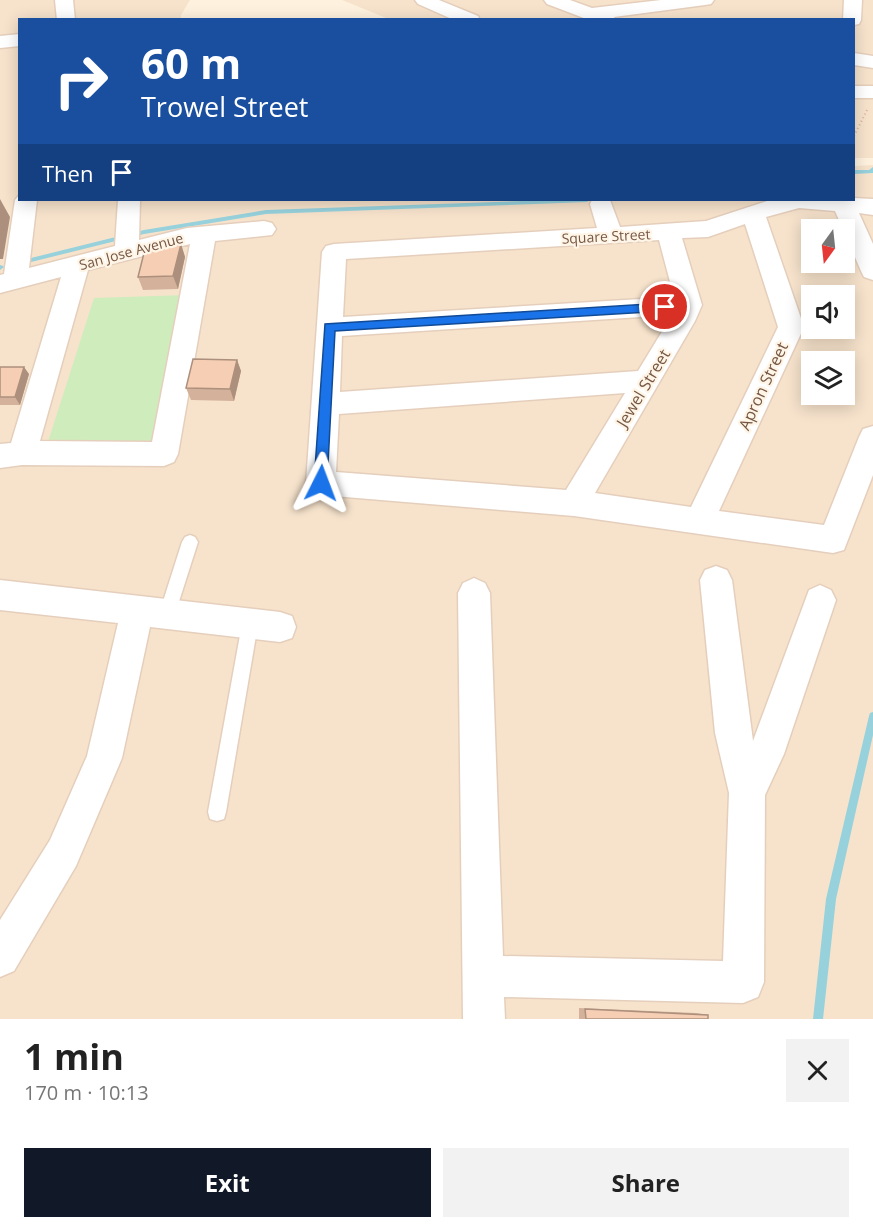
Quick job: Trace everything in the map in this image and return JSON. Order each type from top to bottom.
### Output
[{"type":"street","points":[[64,0],[66,18]]},
{"type":"street","points":[[424,0],[466,18]]},
{"type":"street","points":[[553,0],[599,17],[705,0]]},
{"type":"street","points":[[0,42],[18,40]]},
{"type":"street","points":[[855,59],[873,62]]},
{"type":"street","points":[[855,92],[871,100]]},
{"type":"street","points":[[7,283],[26,201]]},
{"type":"street","points":[[127,252],[129,201]]},
{"type":"street","name":"Square Street","points":[[329,327],[334,252],[708,229],[783,203],[798,201],[873,207]]},
{"type":"street","points":[[601,204],[611,236]]},
{"type":"street","points":[[844,205],[873,271]]},
{"type":"street","name":"Apron Street","points":[[699,521],[791,327],[753,214]]},
{"type":"street","name":"San Jose Avenue","points":[[7,283],[187,236],[264,229]]},
{"type":"street","points":[[669,233],[689,306],[329,327],[321,483],[574,502],[833,540],[873,437]]},
{"type":"street","points":[[77,265],[11,454],[164,454],[204,234]]},
{"type":"street","name":"Jewel Street","points":[[574,502],[689,306]]},
{"type":"street","points":[[325,404],[647,381]]},
{"type":"street","points":[[483,976],[743,982],[747,793],[734,733],[716,580]]},
{"type":"street","points":[[474,594],[484,1019]]},
{"type":"street","points":[[0,595],[265,625]]},
{"type":"street","points":[[747,793],[766,754],[820,600]]},
{"type":"street","points":[[0,957],[63,853],[104,758],[152,612]]},
{"type":"lane","points":[[152,612],[190,542]]},
{"type":"lane","points":[[217,812],[265,625]]},
{"type":"path","points":[[855,134],[871,100]]},
{"type":"shaded area","points":[[0,0],[190,0],[181,18],[18,18],[18,201],[855,201],[855,166],[873,165],[873,1019],[0,1019]]},
{"type":"shaded area","points":[[342,0],[873,0],[873,158],[855,158],[855,18],[386,18]]},
{"type":"green space","points":[[185,295],[160,443],[46,448],[94,298]]},
{"type":"building","points":[[181,244],[173,276],[138,277],[145,249]]},
{"type":"building","points":[[193,359],[237,360],[230,389],[186,388]]},
{"type":"building","points":[[0,367],[24,367],[15,397],[0,397]]},
{"type":"building","points":[[585,1009],[708,1015],[708,1019],[586,1019]]},
{"type":"waterway","points":[[855,172],[871,172],[873,169]]},
{"type":"waterway","points":[[27,261],[144,232],[266,212],[560,201]]},
{"type":"waterway","points":[[818,1019],[831,899],[873,716]]},
{"type":"route","points":[[321,483],[329,327],[665,307]]}]
